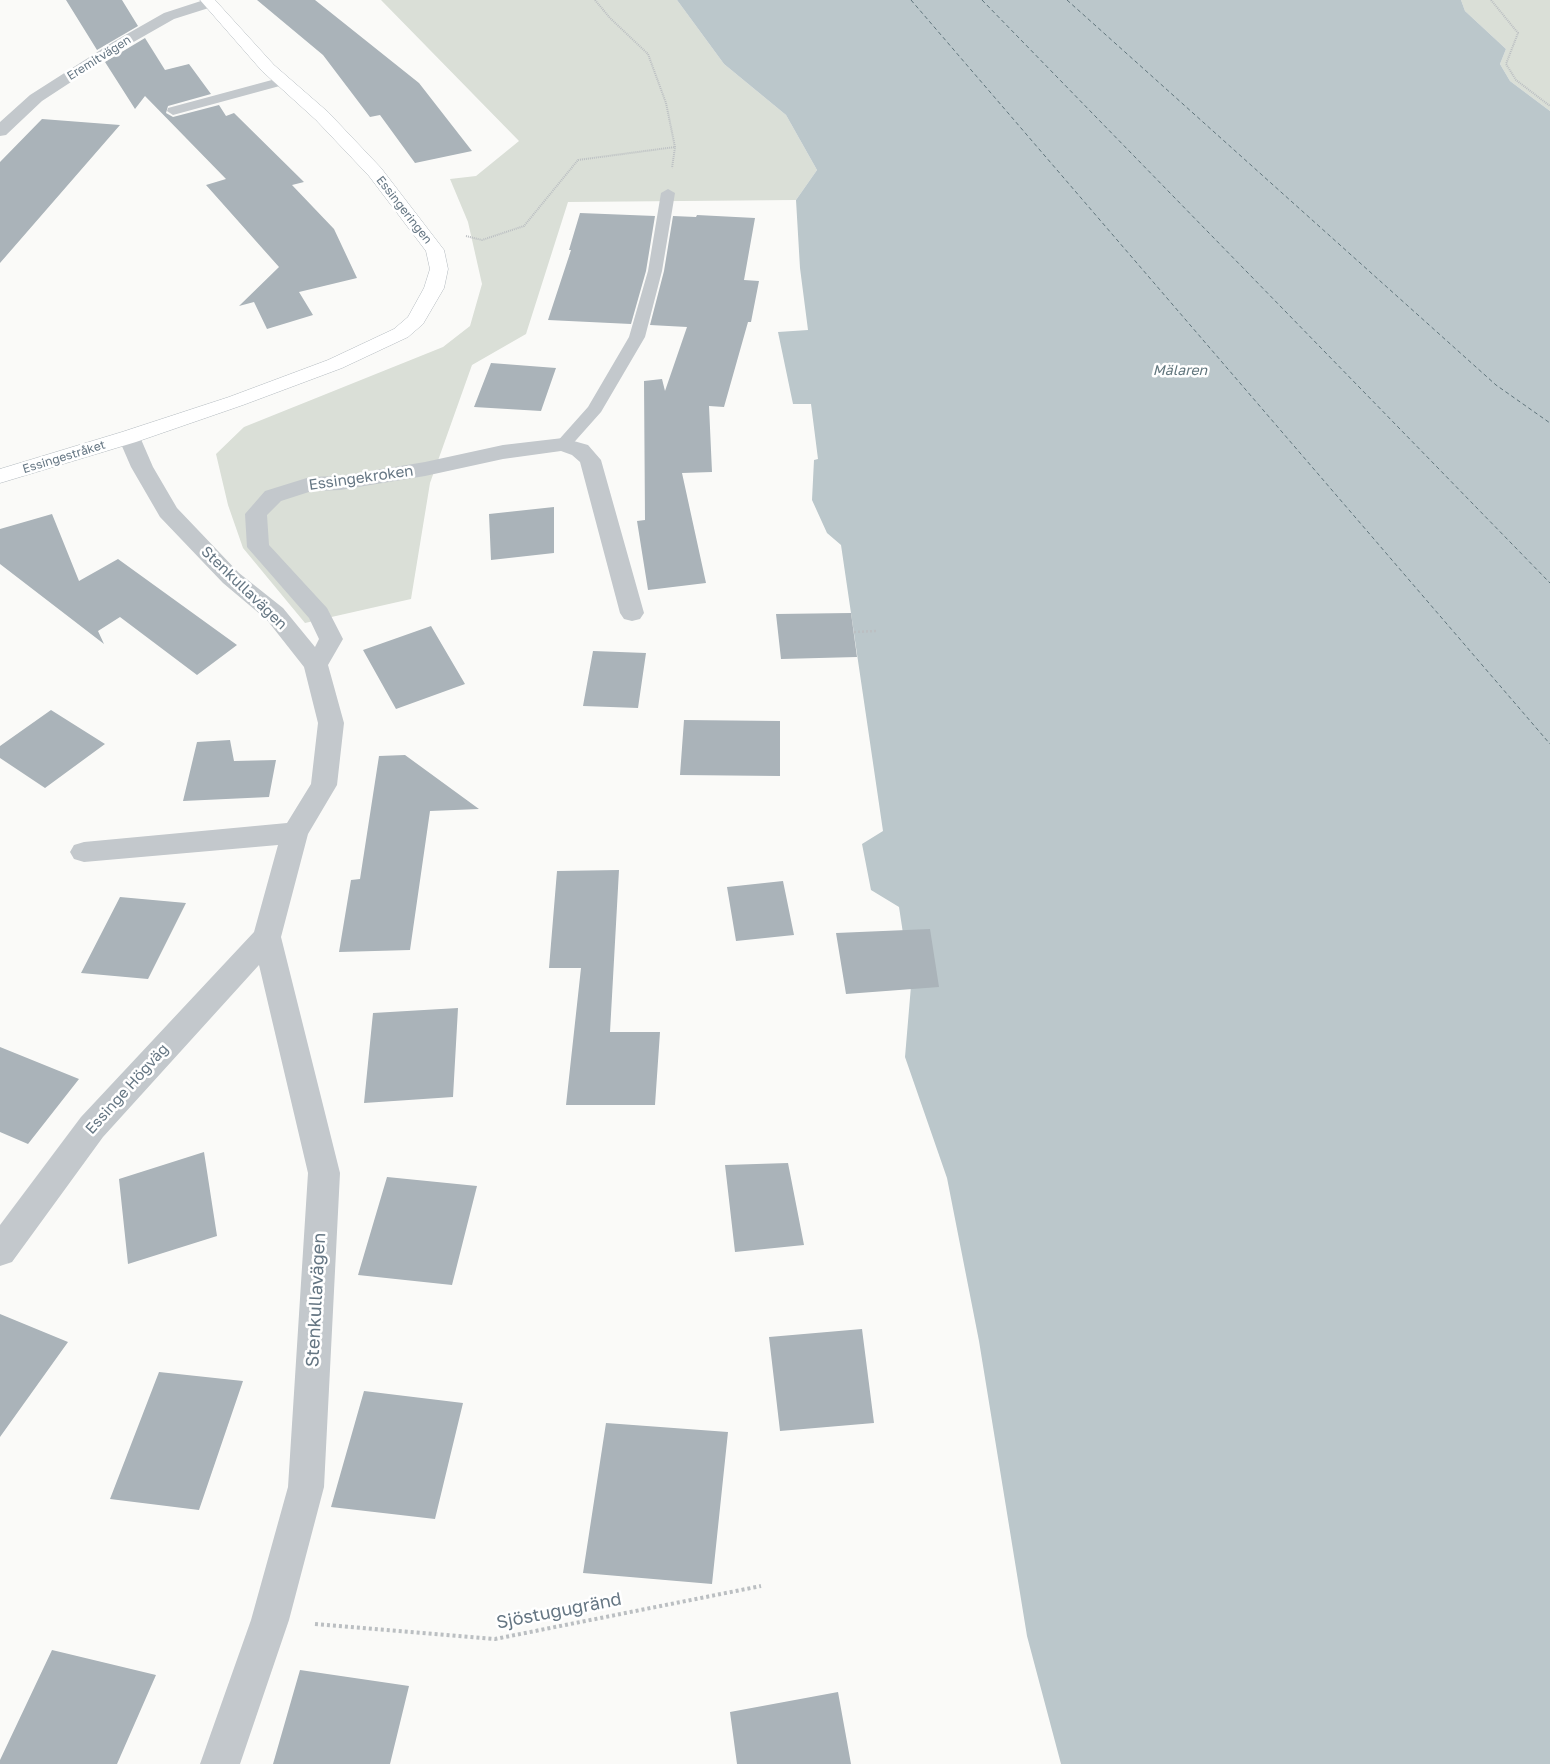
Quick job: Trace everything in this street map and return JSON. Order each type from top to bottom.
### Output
[{"type":"street","name":"Essingeringen","points":[[129,437],[236,401],[335,364],[375,347],[401,333],[416,320],[434,288],[438,269],[436,250],[375,172],[322,116],[268,68],[208,2]]},
{"type":"street","name":"Eremitvägen","points":[[0,131],[36,98],[118,45],[169,16],[208,2]]},
{"type":"street","name":"Essingestråket","points":[[0,476],[129,437]]},
{"type":"street","name":"Stenkullavägen","points":[[129,437],[142,467],[168,512],[232,578],[275,614],[316,665],[331,723],[324,785],[296,833],[267,937],[324,1173],[306,1487],[270,1620],[220,1764]]},
{"type":"street","points":[[563,444],[580,450],[590,460],[632,613]]},
{"type":"street","name":"Essingekroken","points":[[316,665],[331,639],[319,614],[258,546],[256,514],[273,496],[310,484],[340,483],[425,469],[503,452],[563,444]]},
{"type":"street","points":[[84,852],[296,833]]},
{"type":"street","name":"Essinge Högväg","points":[[0,1251],[92,1126],[267,937]]},
{"type":"lane","points":[[173,111],[283,81]]},
{"type":"lane","points":[[563,444],[594,409],[637,337],[655,271],[668,193]]},
{"type":"path","points":[[595,0],[610,18],[648,54],[666,103],[675,147],[668,193]]},
{"type":"path","points":[[1491,0],[1518,33],[1506,64],[1516,80],[1550,106]]},
{"type":"path","points":[[482,240],[524,226],[578,160],[675,147]]},
{"type":"path","points":[[854,632],[876,631]]},
{"type":"path","name":"Sjöstugugränd","points":[[270,1620],[495,1639],[761,1586]]},
{"type":"shaded area","points":[[381,0],[677,0],[724,64],[786,115],[817,170],[796,200],[568,202],[526,334],[472,365],[430,483],[411,599],[305,623],[243,548],[228,505],[216,454],[244,427],[443,347],[470,326],[482,284],[468,222],[450,179],[476,176],[519,141]]},
{"type":"shaded area","points":[[1461,0],[1550,0],[1550,111],[1510,81],[1500,64],[1506,49],[1465,11]]},
{"type":"water","name":"Mälaren","points":[[677,0],[1461,0],[1465,11],[1506,49],[1500,64],[1510,81],[1550,111],[1550,1764],[1061,1764],[1027,1636],[979,1341],[947,1178],[905,1057],[911,986],[899,907],[871,890],[862,844],[883,831],[841,545],[827,533],[812,500],[814,460],[818,459],[811,404],[793,404],[778,332],[808,330],[800,268],[796,200],[817,170],[786,115],[724,64]]},
{"type":"building","points":[[66,0],[122,0],[138,26],[97,50]]},
{"type":"building","points":[[257,0],[315,0],[419,83],[472,151],[415,163],[380,115],[370,117],[323,55]]},
{"type":"building","points":[[145,38],[165,70],[189,64],[211,94],[168,106],[166,113],[173,117],[219,105],[226,116],[234,113],[304,182],[292,185],[334,229],[357,278],[299,292],[313,315],[267,329],[254,302],[239,306],[279,267],[206,185],[226,179],[145,96],[135,109],[105,62]]},
{"type":"building","points":[[42,119],[120,125],[0,263],[0,162]]},
{"type":"building","points":[[580,213],[655,216],[646,271],[631,324],[548,320],[571,250],[569,250]]},
{"type":"building","points":[[697,215],[755,218],[744,280],[759,281],[751,322],[748,322],[724,407],[709,406],[712,472],[682,473],[706,583],[648,590],[637,521],[645,520],[644,381],[662,379],[665,391],[687,327],[650,325],[664,271],[673,216],[696,217]]},
{"type":"building","points":[[491,363],[556,368],[541,411],[474,407]]},
{"type":"building","points":[[554,507],[554,553],[491,560],[489,514]]},
{"type":"building","points":[[52,514],[79,581],[118,559],[237,645],[197,675],[120,617],[98,631],[104,644],[0,564],[0,529]]},
{"type":"building","points":[[851,613],[857,657],[781,659],[776,614]]},
{"type":"building","points":[[431,626],[465,684],[396,709],[363,650]]},
{"type":"building","points":[[593,651],[646,653],[638,708],[583,706]]},
{"type":"building","points":[[51,710],[105,744],[45,788],[0,758],[0,746]]},
{"type":"building","points":[[684,720],[780,721],[780,776],[680,775]]},
{"type":"building","points":[[230,740],[234,761],[276,760],[269,797],[183,801],[197,742]]},
{"type":"building","points":[[405,755],[479,809],[430,811],[410,950],[339,952],[351,880],[360,879],[379,756]]},
{"type":"building","points":[[619,870],[610,1032],[660,1032],[655,1105],[566,1105],[581,968],[549,968],[557,871]]},
{"type":"building","points":[[783,881],[794,935],[736,941],[727,887]]},
{"type":"building","points":[[120,897],[186,903],[148,979],[81,973]]},
{"type":"building","points":[[930,929],[939,987],[846,994],[836,933]]},
{"type":"building","points":[[458,1008],[453,1097],[364,1103],[373,1013]]},
{"type":"building","points":[[0,1047],[79,1079],[28,1144],[0,1132]]},
{"type":"building","points":[[204,1152],[217,1236],[128,1264],[119,1179]]},
{"type":"building","points":[[788,1163],[804,1245],[735,1252],[725,1165]]},
{"type":"building","points":[[387,1177],[477,1186],[452,1285],[358,1275]]},
{"type":"building","points":[[0,1314],[68,1342],[0,1437]]},
{"type":"building","points":[[862,1329],[874,1423],[780,1431],[769,1337]]},
{"type":"building","points":[[159,1372],[243,1381],[199,1510],[110,1499]]},
{"type":"building","points":[[364,1391],[463,1403],[435,1519],[331,1507]]},
{"type":"building","points":[[606,1423],[728,1432],[712,1584],[583,1573]]},
{"type":"building","points":[[52,1650],[156,1675],[117,1764],[0,1764],[0,1760]]},
{"type":"building","points":[[300,1670],[409,1686],[390,1764],[273,1764]]},
{"type":"building","points":[[838,1692],[851,1764],[737,1764],[730,1712]]},
{"type":"ferry route","points":[[911,0],[1550,744]]},
{"type":"ferry route","points":[[982,0],[1550,583]]},
{"type":"ferry route","points":[[1067,0],[1496,385],[1550,423]]}]
